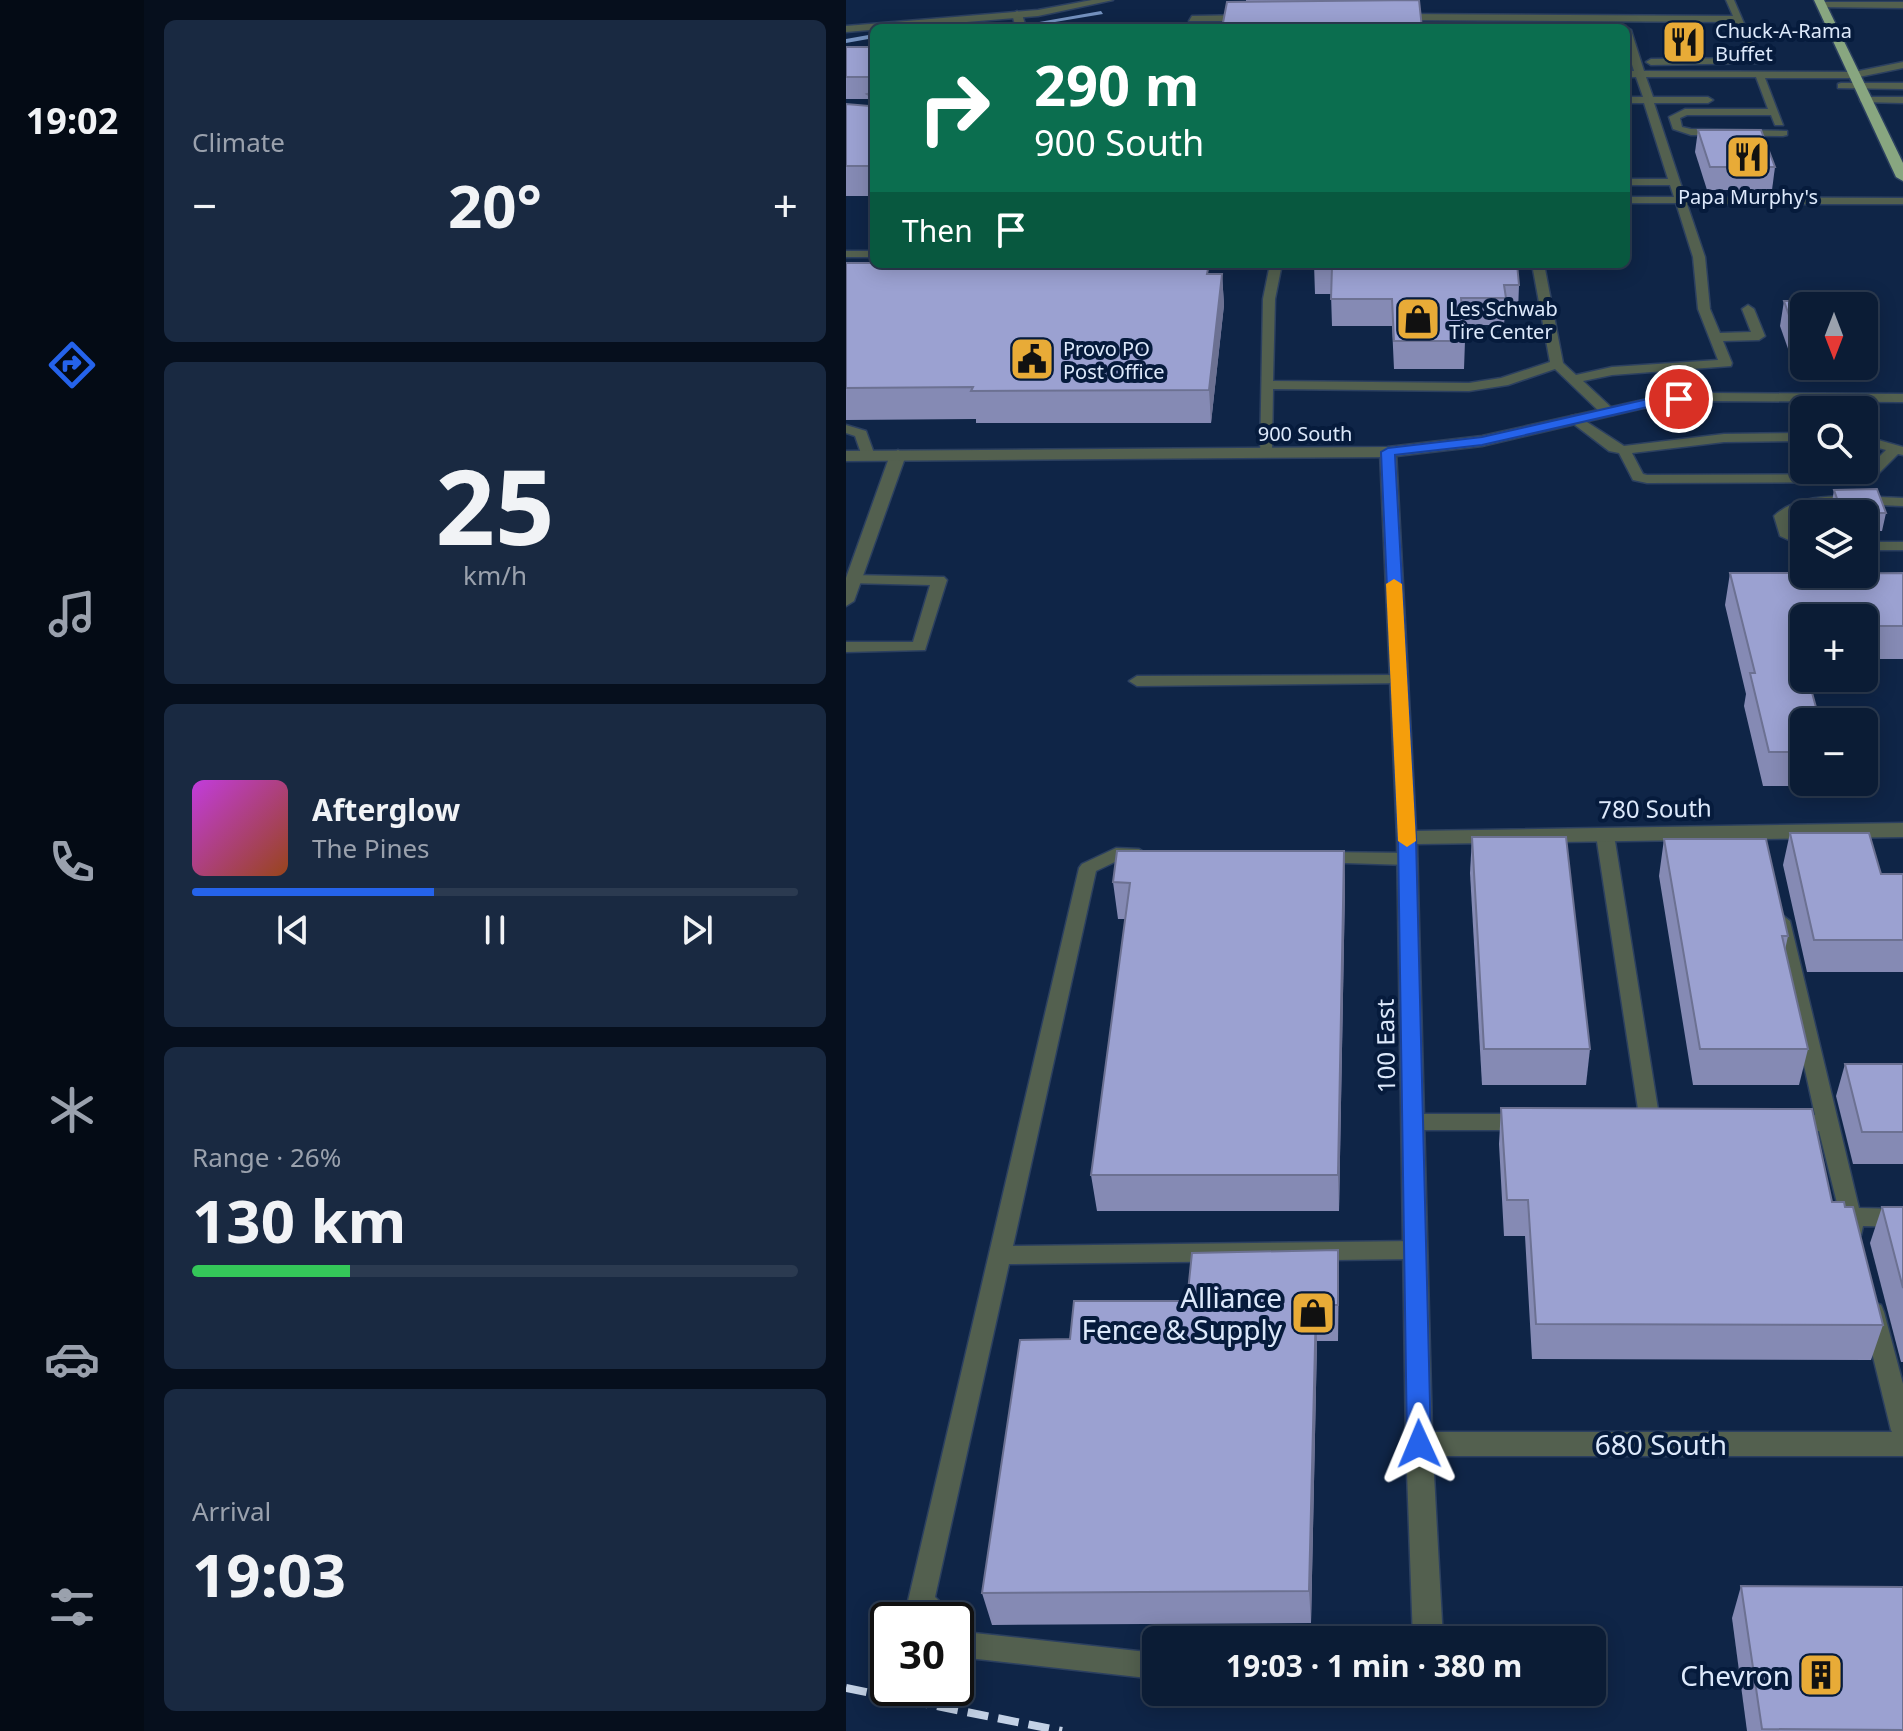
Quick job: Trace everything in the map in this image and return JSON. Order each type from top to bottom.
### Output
[{"type":"highway","points":[[1821,2],[1865,100],[1897,154],[1903,177]]},
{"type":"street","points":[[900,24],[1017,14],[1108,0]]},
{"type":"street","points":[[1821,2],[1902,7]]},
{"type":"street","points":[[846,29],[870,27]]},
{"type":"street","name":"900 South","points":[[846,456],[1388,452],[1482,441],[1652,402],[1706,397],[1903,398]]},
{"type":"street","name":"100 East","points":[[1388,452],[1408,849],[1419,1444],[1427,1626]]},
{"type":"street","points":[[846,601],[853,580],[853,560],[898,455]]},
{"type":"street","name":"780 South","points":[[1408,849],[1605,835],[1763,840],[1903,830]]},
{"type":"street","name":"680 South","points":[[1419,1444],[1903,1444]]},
{"type":"lane","points":[[1637,62],[1758,61],[1730,0]]},
{"type":"lane","points":[[1452,12],[1455,24]]},
{"type":"lane","points":[[1393,17],[1452,12],[1559,15],[1613,24]]},
{"type":"lane","points":[[1017,14],[1020,24]]},
{"type":"lane","points":[[1194,20],[1254,18]]},
{"type":"lane","points":[[1630,26],[1738,19]]},
{"type":"lane","points":[[1576,379],[1612,371],[1726,363],[1704,309],[1699,257],[1630,41]]},
{"type":"lane","points":[[1630,86],[1765,86],[1856,80],[1903,65]]},
{"type":"lane","points":[[1630,74],[1759,74],[1903,86]]},
{"type":"lane","points":[[1662,140],[1786,141],[1759,74]]},
{"type":"lane","points":[[1630,100],[1771,100]]},
{"type":"lane","points":[[1865,100],[1903,100]]},
{"type":"lane","points":[[1775,112],[1685,112],[1674,117],[1678,129],[1691,132],[1783,133]]},
{"type":"lane","points":[[1630,182],[1676,182]]},
{"type":"lane","points":[[1630,200],[1684,206]]},
{"type":"lane","points":[[1630,211],[1684,206],[1811,206],[1903,201]]},
{"type":"lane","points":[[1811,206],[1903,212]]},
{"type":"lane","points":[[846,254],[870,254]]},
{"type":"lane","points":[[1265,453],[1269,299],[1275,268]]},
{"type":"lane","points":[[1539,268],[1557,364],[1608,412]]},
{"type":"lane","points":[[1716,337],[1759,336],[1748,309]]},
{"type":"lane","points":[[1267,385],[1469,387],[1503,382],[1557,364]]},
{"type":"lane","points":[[1576,419],[1614,448],[1624,450],[1731,437],[1790,437]]},
{"type":"lane","points":[[846,429],[861,434],[868,456]]},
{"type":"lane","points":[[1878,444],[1899,450]]},
{"type":"lane","points":[[1624,450],[1638,477],[1647,479],[1866,478],[1899,450]]},
{"type":"lane","points":[[1878,502],[1903,502]]},
{"type":"lane","points":[[1790,509],[1781,516],[1790,537]]},
{"type":"lane","points":[[1878,546],[1903,546]]},
{"type":"lane","points":[[846,647],[919,647],[939,580],[853,580]]},
{"type":"lane","points":[[1137,681],[1399,680]]},
{"type":"lane","points":[[1605,835],[1650,1122]]},
{"type":"lane","points":[[1300,857],[1408,849]]},
{"type":"lane","points":[[922,1602],[1088,868],[1116,854],[1162,855]]},
{"type":"lane","points":[[1775,894],[1857,1248]]},
{"type":"lane","points":[[1412,1122],[1539,1122]]},
{"type":"lane","points":[[1768,1123],[1827,1123]]},
{"type":"lane","points":[[1850,1217],[1903,1218]]},
{"type":"lane","points":[[1000,1255],[1415,1250]]},
{"type":"lane","points":[[1869,1293],[1903,1430]]},
{"type":"lane","points":[[974,1646],[1142,1664]]},
{"type":"building","points":[[1419,0],[1422,24],[1223,24],[1227,2]]},
{"type":"building","points":[[846,47],[870,47],[870,77],[846,77]]},
{"type":"building","points":[[870,103],[870,166],[846,166],[846,104],[869,106]]},
{"type":"building","points":[[1698,130],[1761,130],[1775,167],[1710,167]]},
{"type":"building","name":"Provo PO Post Office","points":[[846,263],[870,263],[870,268],[1208,268],[1207,274],[1222,274],[1209,390],[846,388]]},
{"type":"building","points":[[1332,268],[1517,268],[1519,285],[1504,285],[1506,298],[1461,298],[1465,341],[1394,341],[1392,299],[1331,299]]},
{"type":"building","points":[[1784,301],[1790,301],[1790,318]]},
{"type":"building","points":[[1877,489],[1886,513],[1878,513],[1878,500],[1837,500],[1834,490]]},
{"type":"building","points":[[1730,573],[1790,573],[1790,588],[1878,588],[1878,573],[1903,573],[1903,626],[1878,626],[1878,604],[1790,604],[1790,692],[1812,692],[1816,708],[1790,708],[1790,752],[1769,752],[1750,673],[1755,673]]},
{"type":"building","points":[[1790,833],[1869,833],[1881,874],[1903,874],[1903,940],[1814,940]]},
{"type":"building","points":[[1472,837],[1566,837],[1590,1049],[1484,1049]]},
{"type":"building","points":[[1664,839],[1766,839],[1788,936],[1782,936],[1808,1049],[1700,1049]]},
{"type":"building","points":[[1117,851],[1344,851],[1338,1175],[1091,1175],[1130,883],[1113,882]]},
{"type":"building","points":[[1845,1064],[1903,1064],[1903,1132],[1862,1132]]},
{"type":"building","points":[[1501,1108],[1812,1109],[1832,1202],[1844,1202],[1845,1207],[1853,1207],[1883,1325],[1536,1324],[1528,1200],[1507,1200]]},
{"type":"building","points":[[1882,1207],[1903,1207],[1903,1288]]},
{"type":"building","points":[[1338,1250],[1338,1305],[1316,1305],[1309,1591],[982,1593],[1020,1340],[1070,1339],[1074,1301],[1187,1301],[1192,1253]]},
{"type":"building","name":"Chevron","points":[[1741,1586],[1903,1587],[1903,1730],[1762,1729]]},
{"type":"waterway","points":[[1031,24],[1101,13]]},
{"type":"waterway","points":[[846,41],[870,37]]},
{"type":"railway","points":[[846,1688],[1062,1731]]},
{"type":"slow traffic","points":[[1394,584],[1407,841]]},
{"type":"place","name":"Chuck-A-Rama Buffet","points":[[1684,42]]},
{"type":"place","name":"Papa Murphy's","points":[[1748,157]]},
{"type":"place","name":"Les Schwab Tire Center","points":[[1418,319]]},
{"type":"place","name":"Provo PO Post Office","points":[[1032,359]]},
{"type":"place","name":"Alliance Fence & Supply","points":[[1313,1313]]},
{"type":"place","name":"Chevron","points":[[1821,1675]]},
{"type":"route","points":[[1419,1444],[1407,838],[1388,452],[1482,441],[1652,402],[1679,399]]}]
